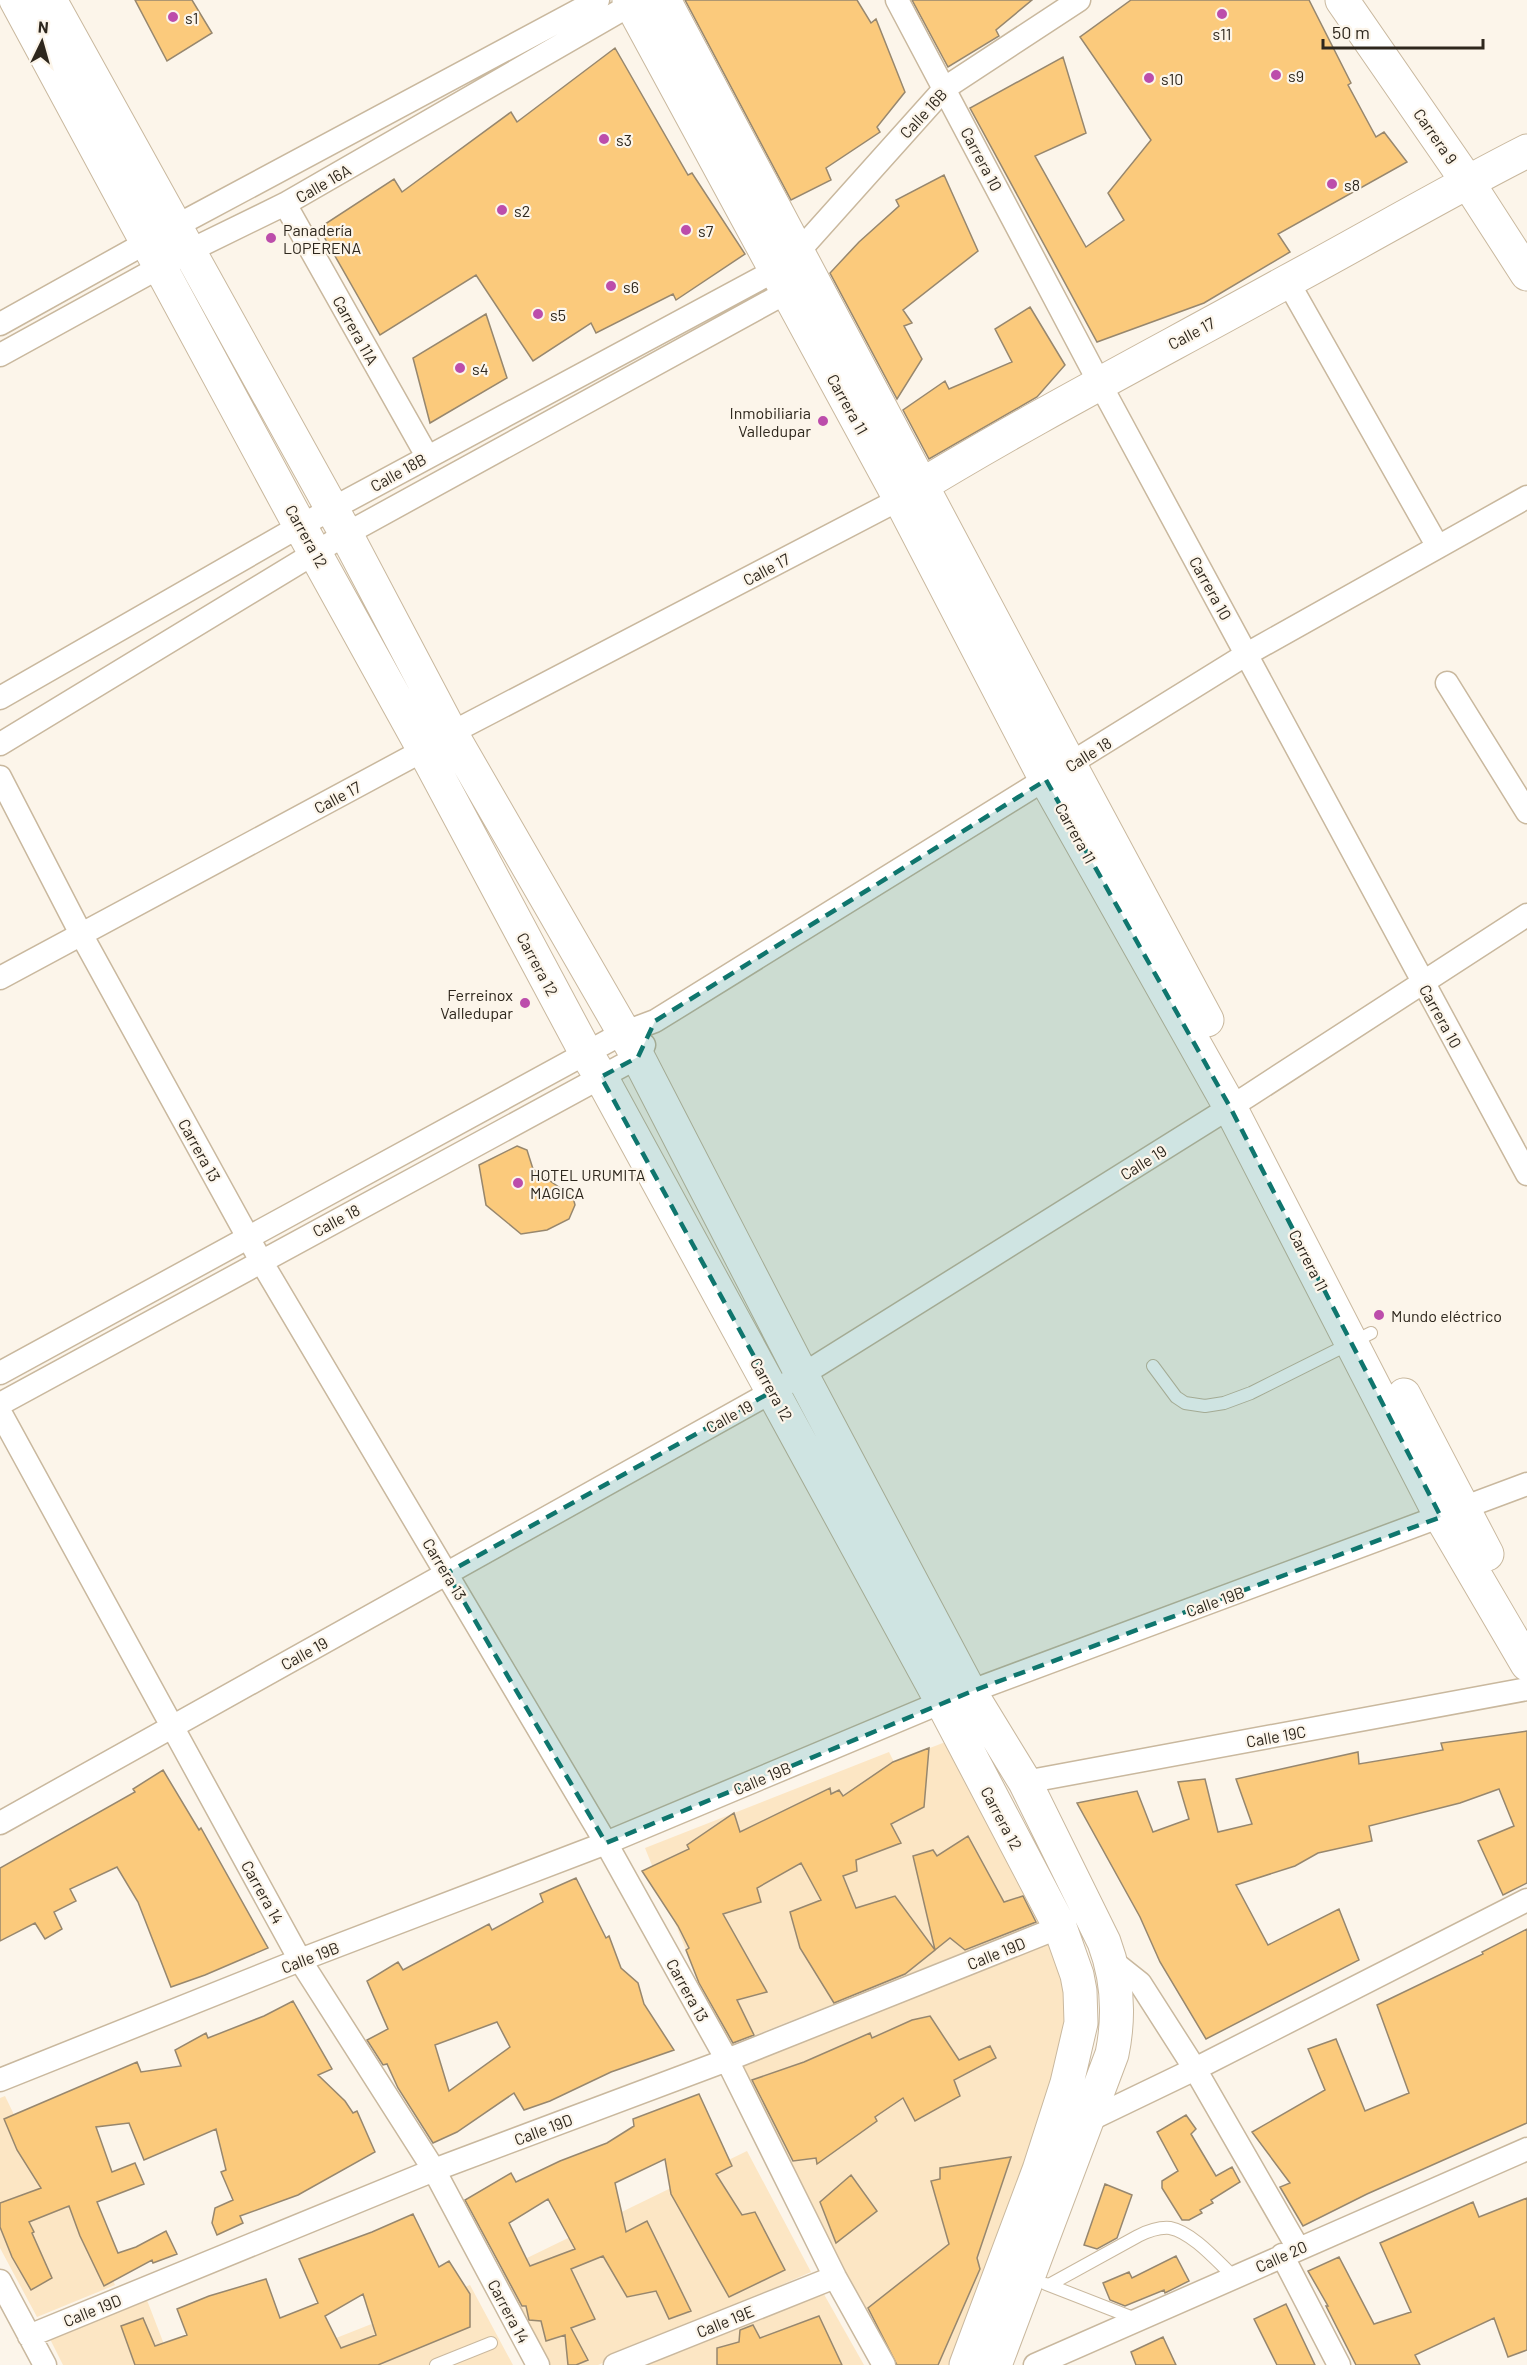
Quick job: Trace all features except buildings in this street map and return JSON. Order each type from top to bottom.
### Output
[{"type":"street","name":"Carrera 12","points":[[16,0],[339,522],[438,741],[593,1065],[773,1391],[956,1697],[1025,1782],[1111,1960],[1117,1997],[1116,2035],[1106,2072],[1087,2121],[1039,2281],[995,2365]]},
{"type":"street","name":"Carrera 12","points":[[50,0],[300,526],[631,1045],[802,1375],[956,1697],[1068,1945],[1080,1991],[1081,2023],[1078,2039],[1067,2083],[1039,2170],[966,2365]]},
{"type":"street","name":"Calle 16A","points":[[0,355],[169,247],[598,0]]},
{"type":"street","name":"Carrera 11","points":[[664,0],[911,492],[1058,772],[1239,1101],[1452,1513],[1527,1664]]},
{"type":"street","name":"Carrera 10","points":[[897,0],[1099,382],[1527,1174]]},
{"type":"street","name":"Calle 16B","points":[[798,263],[945,88],[1079,0]]},
{"type":"street","name":"Carrera 9","points":[[1342,0],[1467,181],[1527,274]]},
{"type":"street","name":"Calle 16A","points":[[0,324],[169,247],[285,204],[633,1]]},
{"type":"street","name":"Carrera 11","points":[[633,1],[798,263]]},
{"type":"street","name":"Calle 17","points":[[0,978],[438,741],[911,492],[1099,382],[1288,282],[1467,181],[1527,151]]},
{"type":"street","name":"Carrera 11A","points":[[285,204],[428,456]]},
{"type":"street","name":"Calle 18B","points":[[0,744],[317,554],[339,522],[428,456],[798,263]]},
{"type":"street","name":"Calle 18B","points":[[0,698],[300,526],[339,522],[798,263]]},
{"type":"street","points":[[1288,282],[1438,547]]},
{"type":"street","name":"Calle 18","points":[[0,1373],[248,1238],[631,1045],[655,1021],[1247,654],[1527,497]]},
{"type":"street","points":[[1447,683],[1527,812]]},
{"type":"street","name":"Carrera 13","points":[[0,777],[81,934],[261,1261],[606,1844],[727,2060],[836,2277],[884,2365]]},
{"type":"street","name":"Calle 19","points":[[0,1823],[802,1375],[1424,984],[1527,915]]},
{"type":"street","name":"Calle 18","points":[[0,1404],[261,1261],[593,1065]]},
{"type":"street","name":"Carrera 14","points":[[0,1412],[300,1960],[434,2170],[538,2365]]},
{"type":"street","name":"Calle 19B","points":[[0,2080],[300,1960],[606,1844],[956,1697],[1527,1485]]},
{"type":"street","name":"Carrera 11","points":[[1452,1513],[1527,1630]]},
{"type":"street","name":"Calle 19C","points":[[1025,1782],[1527,1689]]},
{"type":"street","points":[[1087,2121],[1195,2069],[1527,1900]]},
{"type":"street","name":"Calle 19D","points":[[28,2336],[434,2170],[727,2060],[1059,1928]]},
{"type":"street","points":[[1111,1960],[1140,1983],[1195,2069],[1290,2252],[1339,2365]]},
{"type":"street","name":"Calle 20","points":[[1035,2365],[1527,2149]]},
{"type":"street","name":"Calle 19E","points":[[615,2365],[836,2277]]},
{"type":"street","points":[[0,2281],[45,2365]]},
{"type":"lane","points":[[1153,1366],[1176,1397],[1185,1402],[1205,1406],[1224,1403],[1251,1393],[1361,1338]]},
{"type":"lane","points":[[1039,2281],[1152,2230],[1168,2228],[1191,2238],[1234,2277]]},
{"type":"lane","points":[[1039,2281],[1137,2320]]},
{"type":"lane","points":[[436,2365],[491,2343]]},
{"type":"highlighted area","points":[[1046,780],[1230,1107],[1441,1517],[970,1692],[606,1843],[447,1573],[773,1391],[601,1077],[638,1057],[655,1021]]},
{"type":"shaded area","points":[[971,1732],[1046,1920],[725,2047],[645,1848],[889,1752],[894,1762]]},
{"type":"shaded area","points":[[1064,1932],[1080,2021],[962,2365],[884,2365],[714,2057]]},
{"type":"shaded area","points":[[5,2096],[48,2185],[67,2178],[115,2285],[37,2317],[0,2248],[0,2098]]},
{"type":"shaded area","points":[[747,2151],[811,2272],[598,2365],[526,2365],[480,2281]]},
{"type":"shaded area","points":[[470,2285],[513,2365],[268,2365]]},
{"type":"shaded area","points":[[821,2289],[864,2365],[645,2365],[752,2317]]},
{"type":"shaded area","points":[[145,2295],[172,2365],[63,2365],[47,2333]]},
{"type":"place","name":"s11","points":[[1222,14]]},
{"type":"place","name":"s1","points":[[173,17]]},
{"type":"place","name":"s9","points":[[1276,75]]},
{"type":"place","name":"s10","points":[[1149,78]]},
{"type":"place","name":"s3","points":[[604,139]]},
{"type":"place","name":"s8","points":[[1332,184]]},
{"type":"place","name":"s2","points":[[502,210]]},
{"type":"place","name":"s7","points":[[686,230]]},
{"type":"place","name":"Panadería LOPERENA","points":[[271,238]]},
{"type":"place","name":"s6","points":[[611,286]]},
{"type":"place","name":"s5","points":[[538,314]]},
{"type":"place","name":"s4","points":[[460,368]]},
{"type":"place","name":"Inmobiliaria Valledupar","points":[[823,421]]},
{"type":"place","name":"Ferreinox Valledupar","points":[[525,1003]]},
{"type":"place","name":"HOTEL URUMITA MAGICA","points":[[518,1183]]},
{"type":"place","name":"Mundo eléctrico","points":[[1379,1315]]}]
